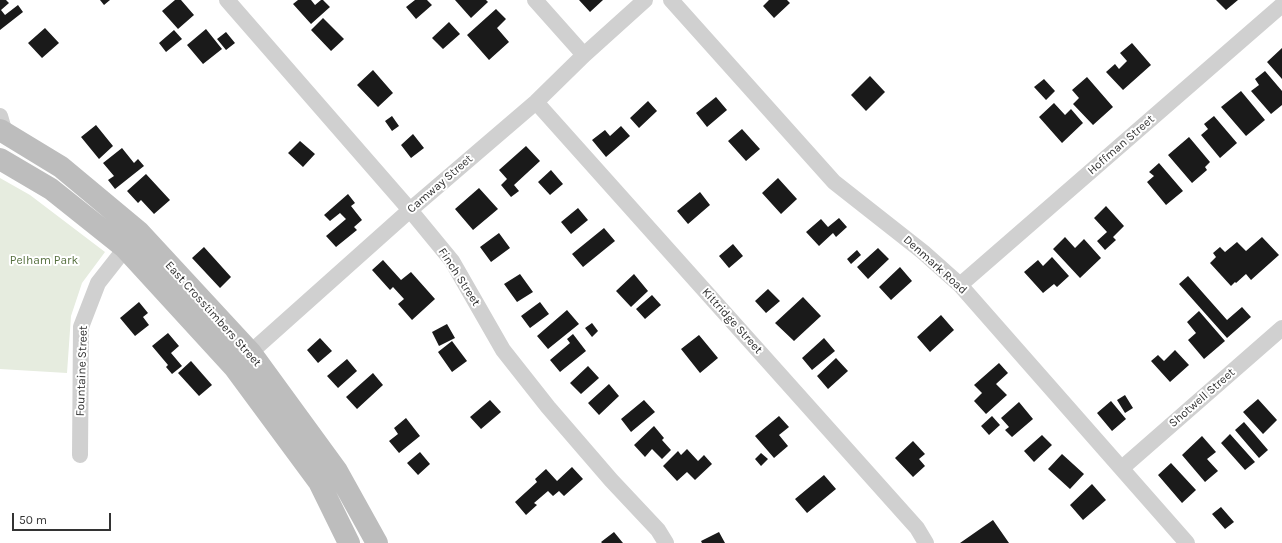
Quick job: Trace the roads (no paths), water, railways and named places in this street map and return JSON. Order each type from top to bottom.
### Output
[{"type":"main road","name":"East Crosstimbers Street","points":[[2,127],[61,167],[132,240],[251,353],[337,471],[377,543]]},
{"type":"main road","name":"East Crosstimbers Street","points":[[0,159],[132,240],[234,367],[319,482],[349,543]]},
{"type":"street","name":"Finch Street","points":[[226,0],[410,210],[452,261],[503,350],[548,407],[658,530],[666,543]]},
{"type":"street","points":[[535,0],[584,55]]},
{"type":"street","name":"Camway Street","points":[[234,367],[410,210],[536,102],[584,55],[645,0]]},
{"type":"street","name":"Denmark Road","points":[[671,0],[834,182],[923,252],[960,285],[1187,543]]},
{"type":"street","name":"Hoffman Street","points":[[960,285],[1282,5]]},
{"type":"street","name":"Kittridge Street","points":[[536,102],[917,528],[926,543]]},
{"type":"street","name":"Fountaine Street","points":[[80,455],[81,327],[98,283],[132,240]]},
{"type":"street","name":"Shotwell Street","points":[[1122,468],[1282,328]]},
{"type":"park label","name":"Pelham Park","points":[[44,261]]}]
